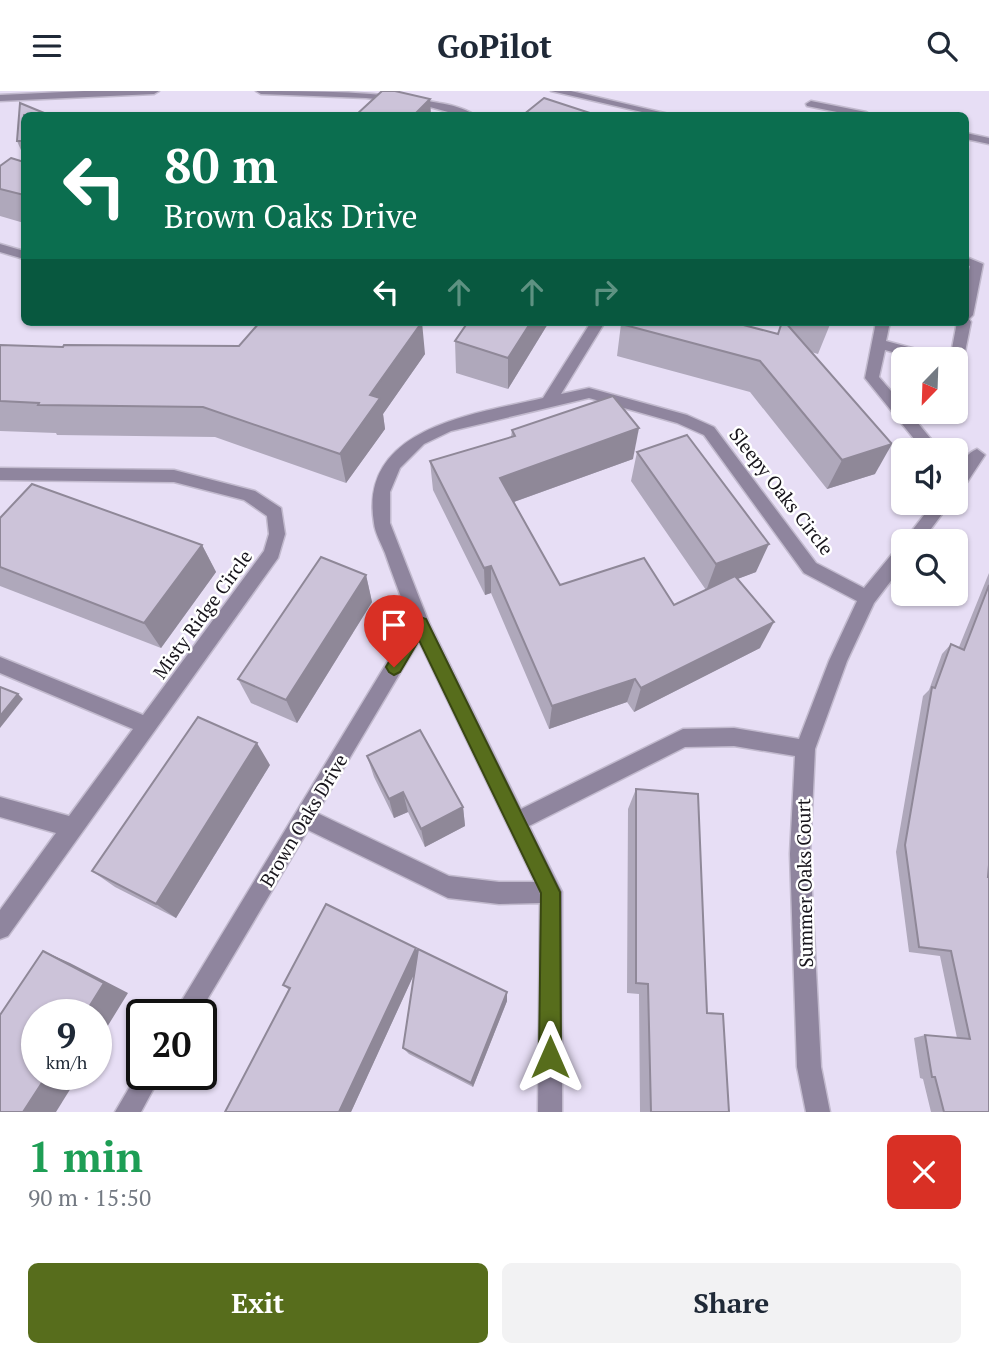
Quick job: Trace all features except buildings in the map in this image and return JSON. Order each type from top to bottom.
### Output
[{"type":"street","points":[[0,100],[155,91]]},
{"type":"street","points":[[261,91],[362,92],[416,100],[462,112]]},
{"type":"street","points":[[556,91],[654,112]]},
{"type":"street","points":[[817,91],[809,110],[832,112]]},
{"type":"street","points":[[969,137],[989,141]]},
{"type":"street","points":[[0,248],[21,254]]},
{"type":"street","points":[[969,262],[977,264],[969,301]]},
{"type":"street","points":[[550,401],[596,326]]},
{"type":"street","points":[[882,326],[872,378],[922,438]]},
{"type":"street","points":[[959,347],[963,326]]},
{"type":"street","points":[[877,343],[892,347]]},
{"type":"street","name":"Sleepy Oaks Circle","points":[[551,892],[420,624],[382,523],[382,492],[393,465],[419,440],[447,426],[589,393],[682,419],[709,431],[810,568],[867,598]]},
{"type":"street","points":[[968,465],[977,455]]},
{"type":"street","name":"Misty Ridge Circle","points":[[0,474],[174,476],[249,495],[275,513],[277,534],[272,553],[0,928]]},
{"type":"street","points":[[922,529],[933,515]]},
{"type":"street","name":"Summer Oaks Court","points":[[818,1112],[809,1067],[800,854],[805,749],[838,661],[867,598],[891,568]]},
{"type":"street","name":"Brown Oaks Drive","points":[[195,999],[420,624]]},
{"type":"street","points":[[0,665],[147,726]]},
{"type":"street","points":[[518,821],[683,738],[734,737],[805,749]]},
{"type":"street","points":[[0,807],[74,828]]},
{"type":"street","points":[[305,818],[448,887],[499,893],[551,892],[550,1112]]},
{"type":"street","points":[[127,1112],[140,1090]]},
{"type":"route","points":[[394,667],[420,624],[551,892],[550,1057]]}]
